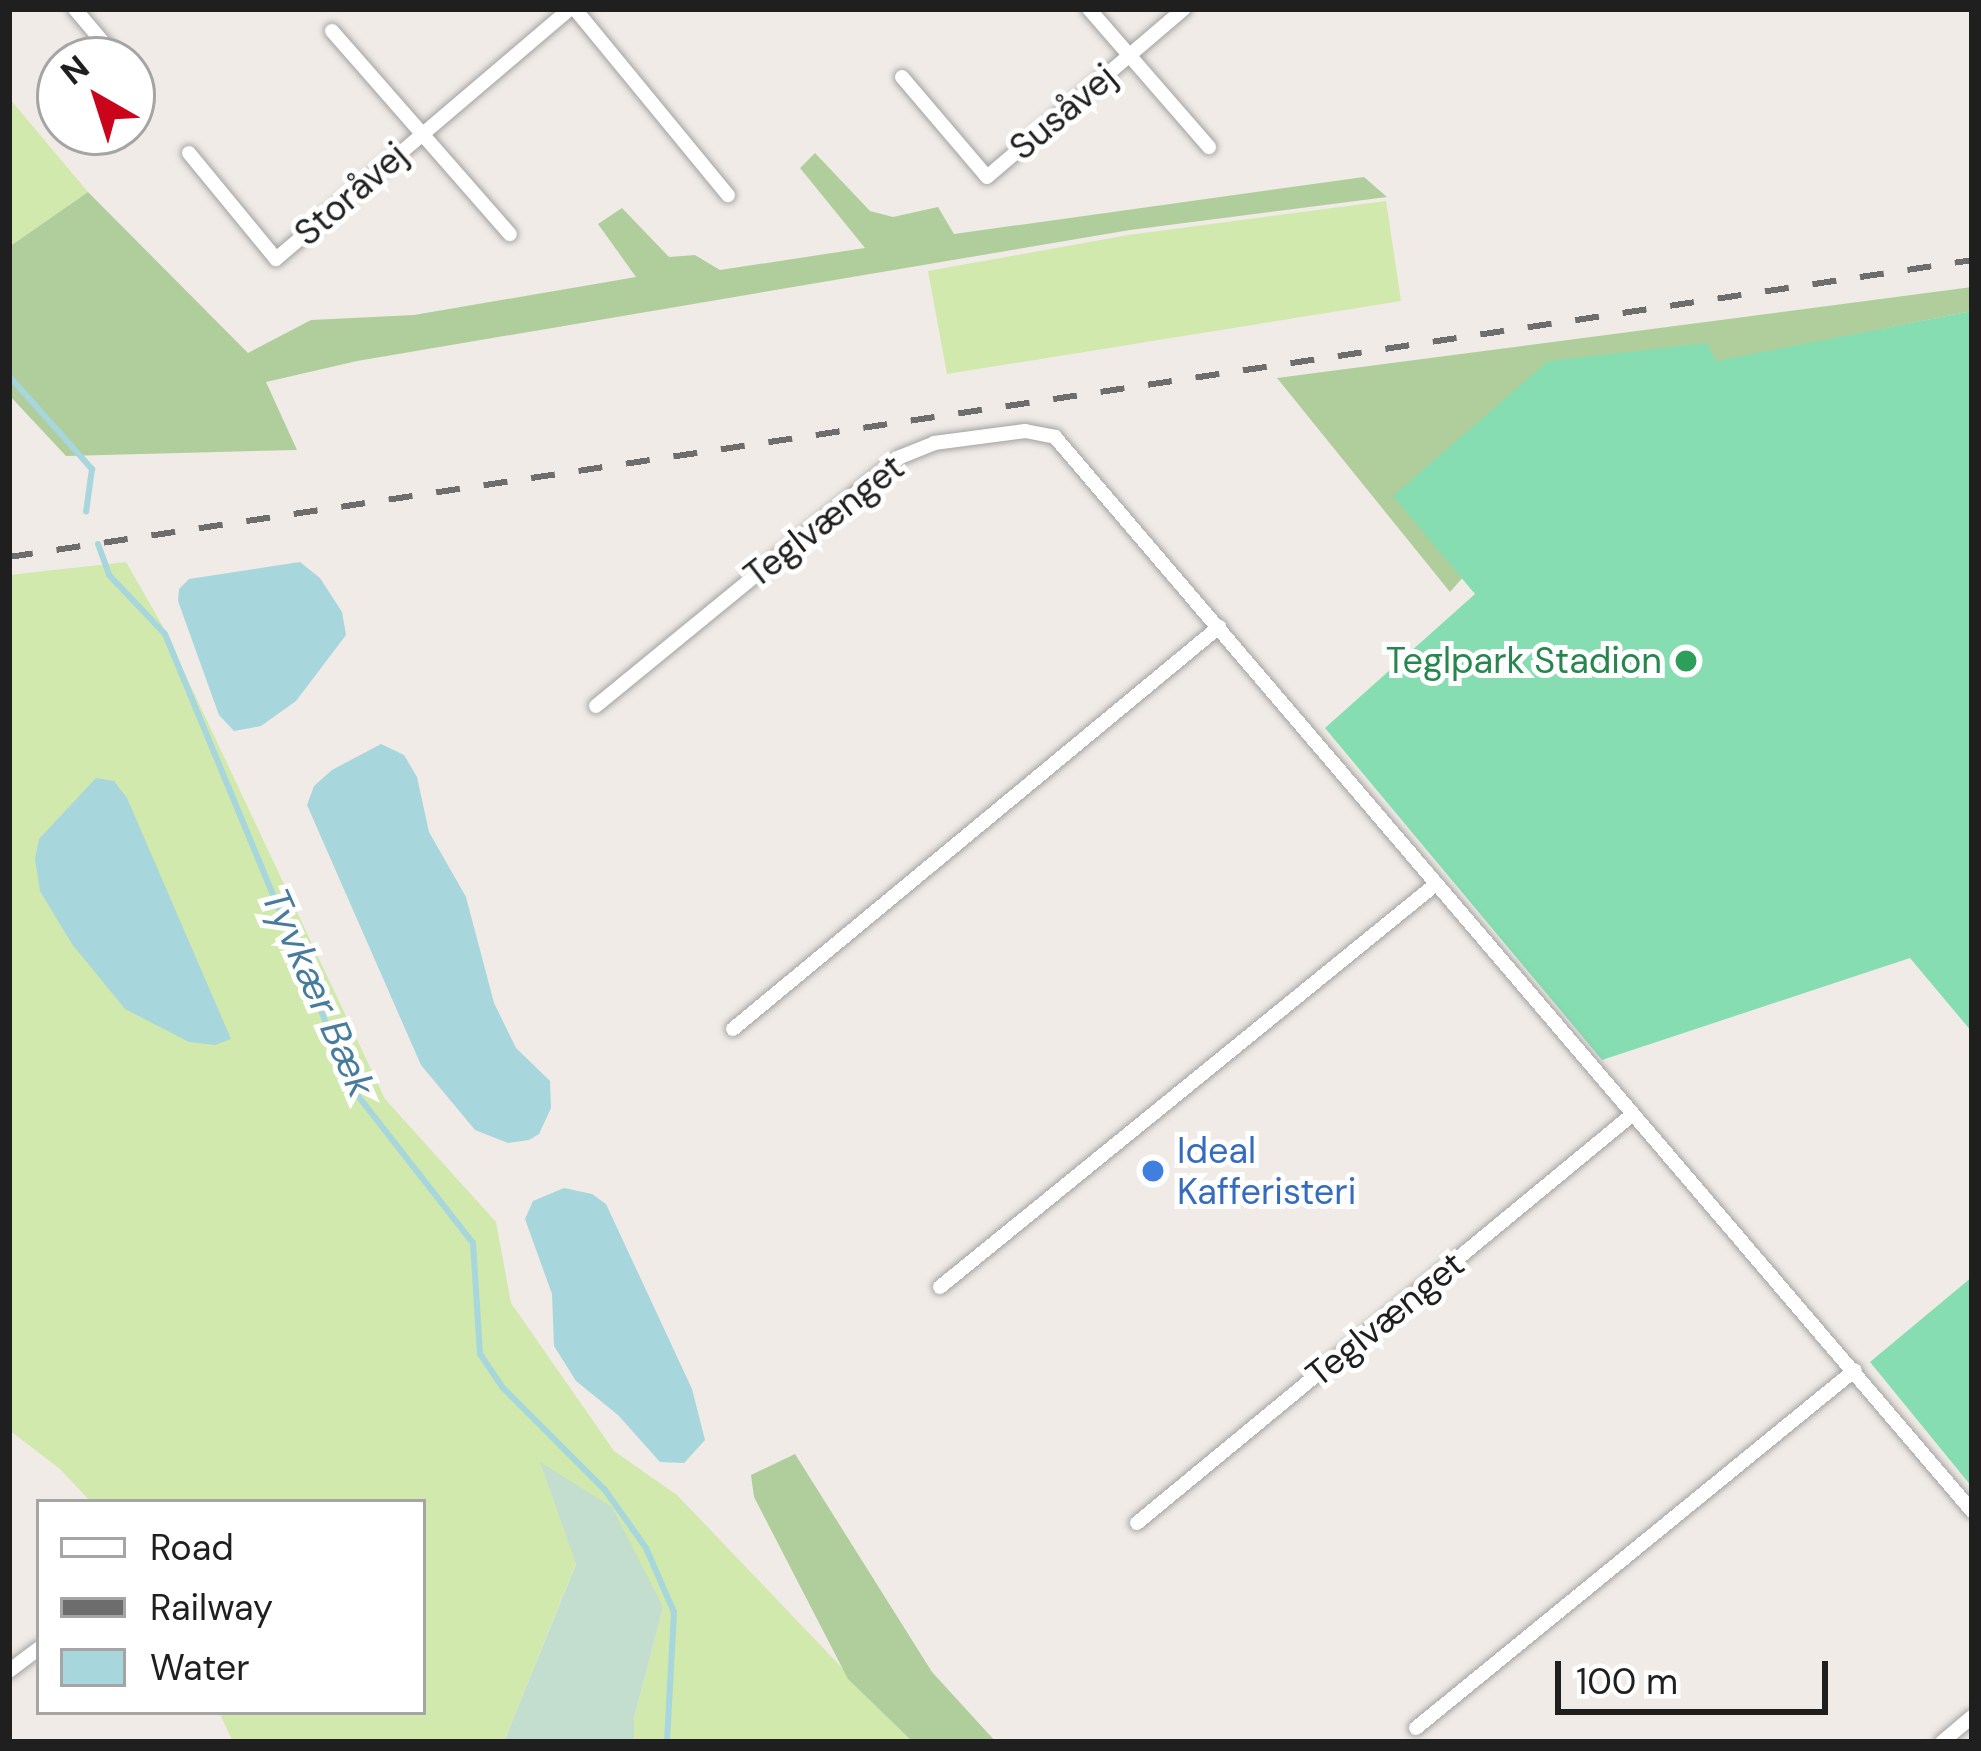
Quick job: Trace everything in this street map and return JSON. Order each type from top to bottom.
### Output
[{"type":"street","points":[[75,9],[98,36]]},
{"type":"street","name":"Storåvej","points":[[189,153],[276,259],[573,9],[728,195]]},
{"type":"street","name":"Susåvej","points":[[1089,9],[1209,147]]},
{"type":"street","name":"Susåvej","points":[[902,77],[987,177],[1184,9]]},
{"type":"street","name":"Storåvej","points":[[332,31],[510,234]]},
{"type":"street","name":"Teglvænget","points":[[596,706],[900,457],[934,442],[1025,431],[1054,437],[1972,1511]]},
{"type":"street","points":[[733,1029],[1219,627]]},
{"type":"street","points":[[940,1287],[1436,884]]},
{"type":"street","name":"Teglvænget","points":[[1137,1523],[1633,1114]]},
{"type":"street","points":[[1416,1728],[1855,1370]]},
{"type":"street","points":[[9,1671],[36,1650]]},
{"type":"street","points":[[1942,1742],[1972,1718]]},
{"type":"green space","points":[[9,98],[36,130],[36,156],[58,156],[88,192],[9,247]]},
{"type":"green space","points":[[815,153],[870,211],[893,217],[938,207],[954,234],[1364,177],[1387,197],[1130,230],[357,361],[266,382],[297,450],[66,456],[9,395],[9,247],[88,192],[248,353],[311,320],[414,315],[636,277],[598,224],[622,208],[669,257],[695,255],[720,270],[865,248],[800,168]]},
{"type":"green space","points":[[1386,201],[1401,301],[947,374],[928,271],[1128,235]]},
{"type":"green space","points":[[1972,287],[1972,311],[1716,362],[1472,567],[1450,592],[1277,378]]},
{"type":"green space","name":"Teglpark Stadion","points":[[1972,311],[1972,1032],[1910,958],[1602,1060],[1325,728],[1475,594],[1393,496],[1548,361],[1707,343],[1716,361]]},
{"type":"green space","points":[[126,562],[162,625],[385,1099],[496,1222],[511,1303],[614,1451],[677,1495],[913,1742],[634,1742],[634,1718],[663,1607],[541,1464],[576,1563],[504,1742],[233,1742],[220,1715],[426,1715],[426,1499],[88,1499],[60,1469],[9,1430],[9,575]]},
{"type":"green space","points":[[1972,1277],[1972,1487],[1870,1362]]},
{"type":"green space","points":[[795,1454],[932,1672],[996,1742],[913,1742],[848,1679],[754,1497],[751,1475]]},
{"type":"green space","points":[[540,1462],[612,1507],[663,1607],[634,1718],[634,1742],[504,1742],[576,1564]]},
{"type":"water","points":[[300,562],[320,578],[342,612],[346,635],[296,701],[261,726],[234,731],[219,715],[178,601],[179,589],[189,579]]},
{"type":"water","points":[[381,744],[404,755],[417,777],[429,832],[466,897],[494,1003],[516,1048],[550,1081],[551,1108],[539,1134],[529,1140],[508,1143],[475,1130],[421,1065],[307,805],[314,786],[332,770]]},
{"type":"water","points":[[96,778],[114,781],[127,798],[231,1039],[215,1045],[189,1042],[125,1009],[72,944],[40,891],[35,859],[39,839]]},
{"type":"water","points":[[564,1188],[592,1194],[606,1204],[692,1389],[705,1440],[684,1463],[660,1462],[618,1415],[576,1381],[554,1346],[552,1294],[525,1219],[533,1201]]},
{"type":"waterway","name":"Tyvkær Bæk","points":[[9,376],[92,469],[86,512]]},
{"type":"waterway","name":"Tyvkær Bæk","points":[[98,544],[109,575],[165,634],[355,1092],[473,1243],[480,1354],[503,1388],[605,1490],[646,1548],[674,1612],[667,1742]]},
{"type":"railway","points":[[9,557],[1972,260]]},
{"type":"place","name":"Teglpark Stadion","points":[[1686,661]]},
{"type":"place","name":"Ideal Kafferisteri","points":[[1153,1171]]}]
